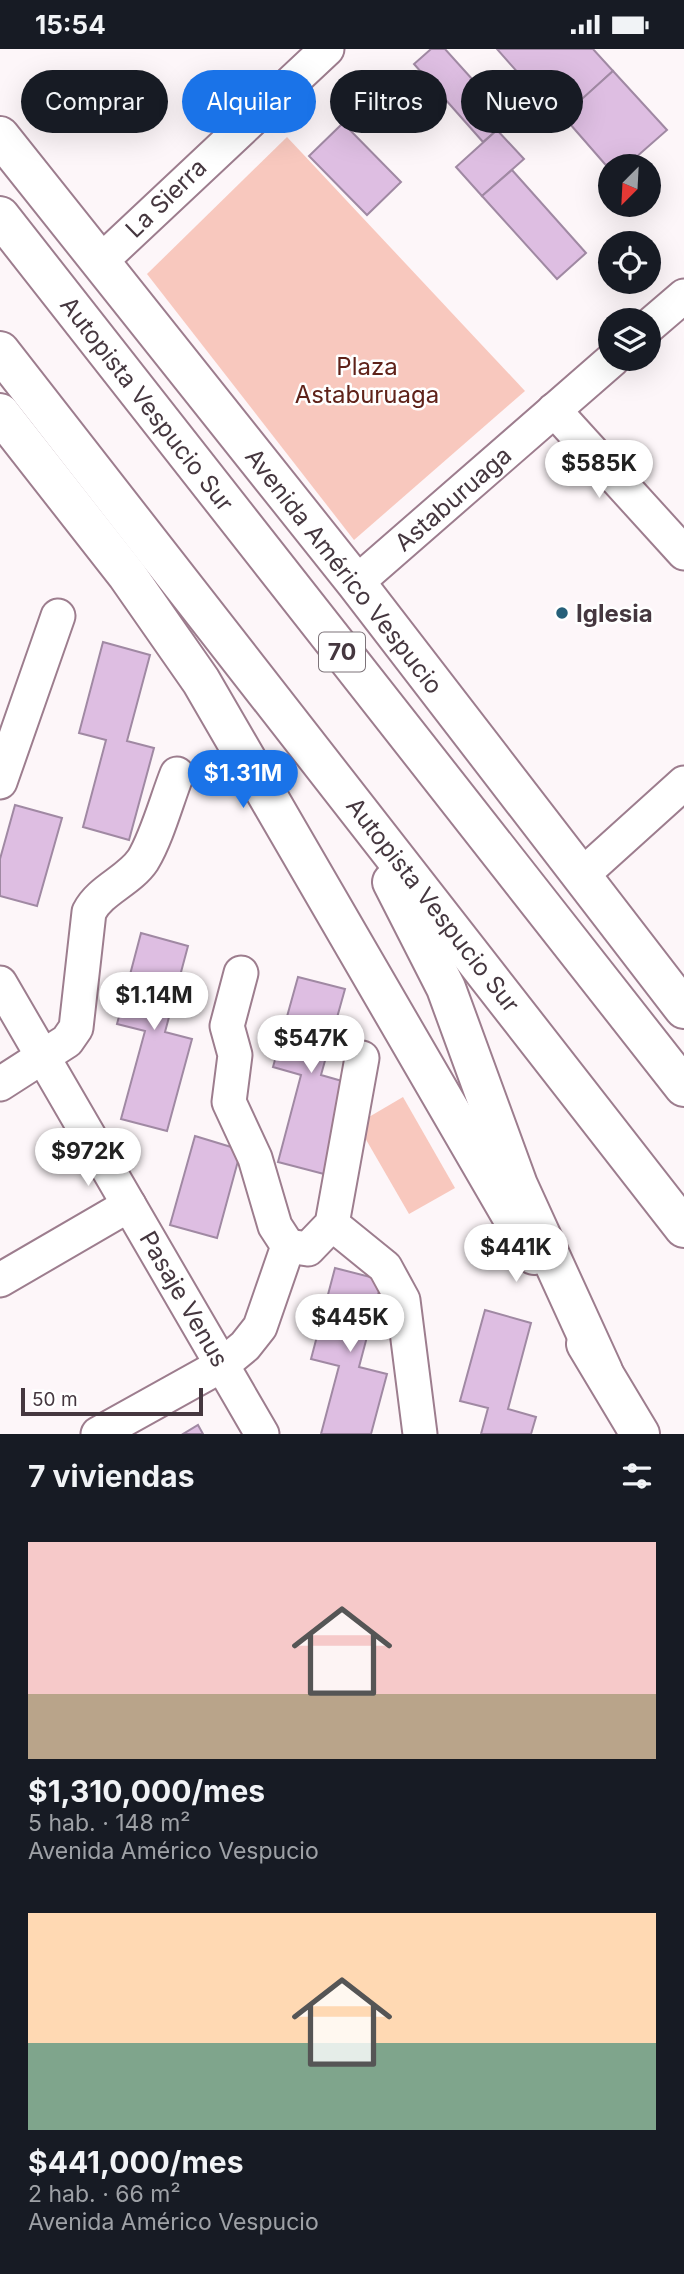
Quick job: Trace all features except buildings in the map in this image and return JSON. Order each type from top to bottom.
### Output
[{"type":"main road","name":"Avenida Américo Vespucio","points":[[0,136],[356,583],[684,1009]]},
{"type":"main road","name":"Autopista Vespucio Sur","points":[[0,216],[684,1087]]},
{"type":"main road","name":"Autopista Vespucio Sur","points":[[0,351],[684,1229]]},
{"type":"main road","points":[[7,427],[127,575],[201,681],[640,1434]]},
{"type":"main road","points":[[346,794],[446,988],[518,1185],[603,1371]]},
{"type":"street","name":"La Sierra","points":[[100,262],[327,49]]},
{"type":"street","points":[[661,316],[684,296]]},
{"type":"street","name":"Astaburuaga","points":[[356,583],[599,371]]},
{"type":"street","points":[[554,410],[684,552]]},
{"type":"street","points":[[0,782],[58,616]]},
{"type":"street","points":[[0,1084],[67,1041],[76,1028],[89,912],[95,900],[109,892],[142,860],[177,774]]},
{"type":"street","points":[[581,876],[684,783]]},
{"type":"street","points":[[241,973],[227,1026],[235,1055],[229,1102],[255,1158],[275,1226],[288,1246],[308,1249],[332,1224],[362,1058]]},
{"type":"street","name":"Pasaje Venus","points":[[0,983],[262,1434]]},
{"type":"street","points":[[0,1280],[129,1205]]},
{"type":"street","points":[[332,1224],[385,1267],[402,1300],[420,1434]]},
{"type":"street","points":[[98,1434],[222,1365],[245,1346],[260,1327],[288,1246]]},
{"type":"green space","name":"Plaza Astaburuaga","points":[[287,137],[525,391],[354,540],[147,274]]},
{"type":"green space","points":[[403,1097],[455,1188],[409,1214],[357,1124]]},
{"type":"place","name":"Iglesia","points":[[562,613]]}]
